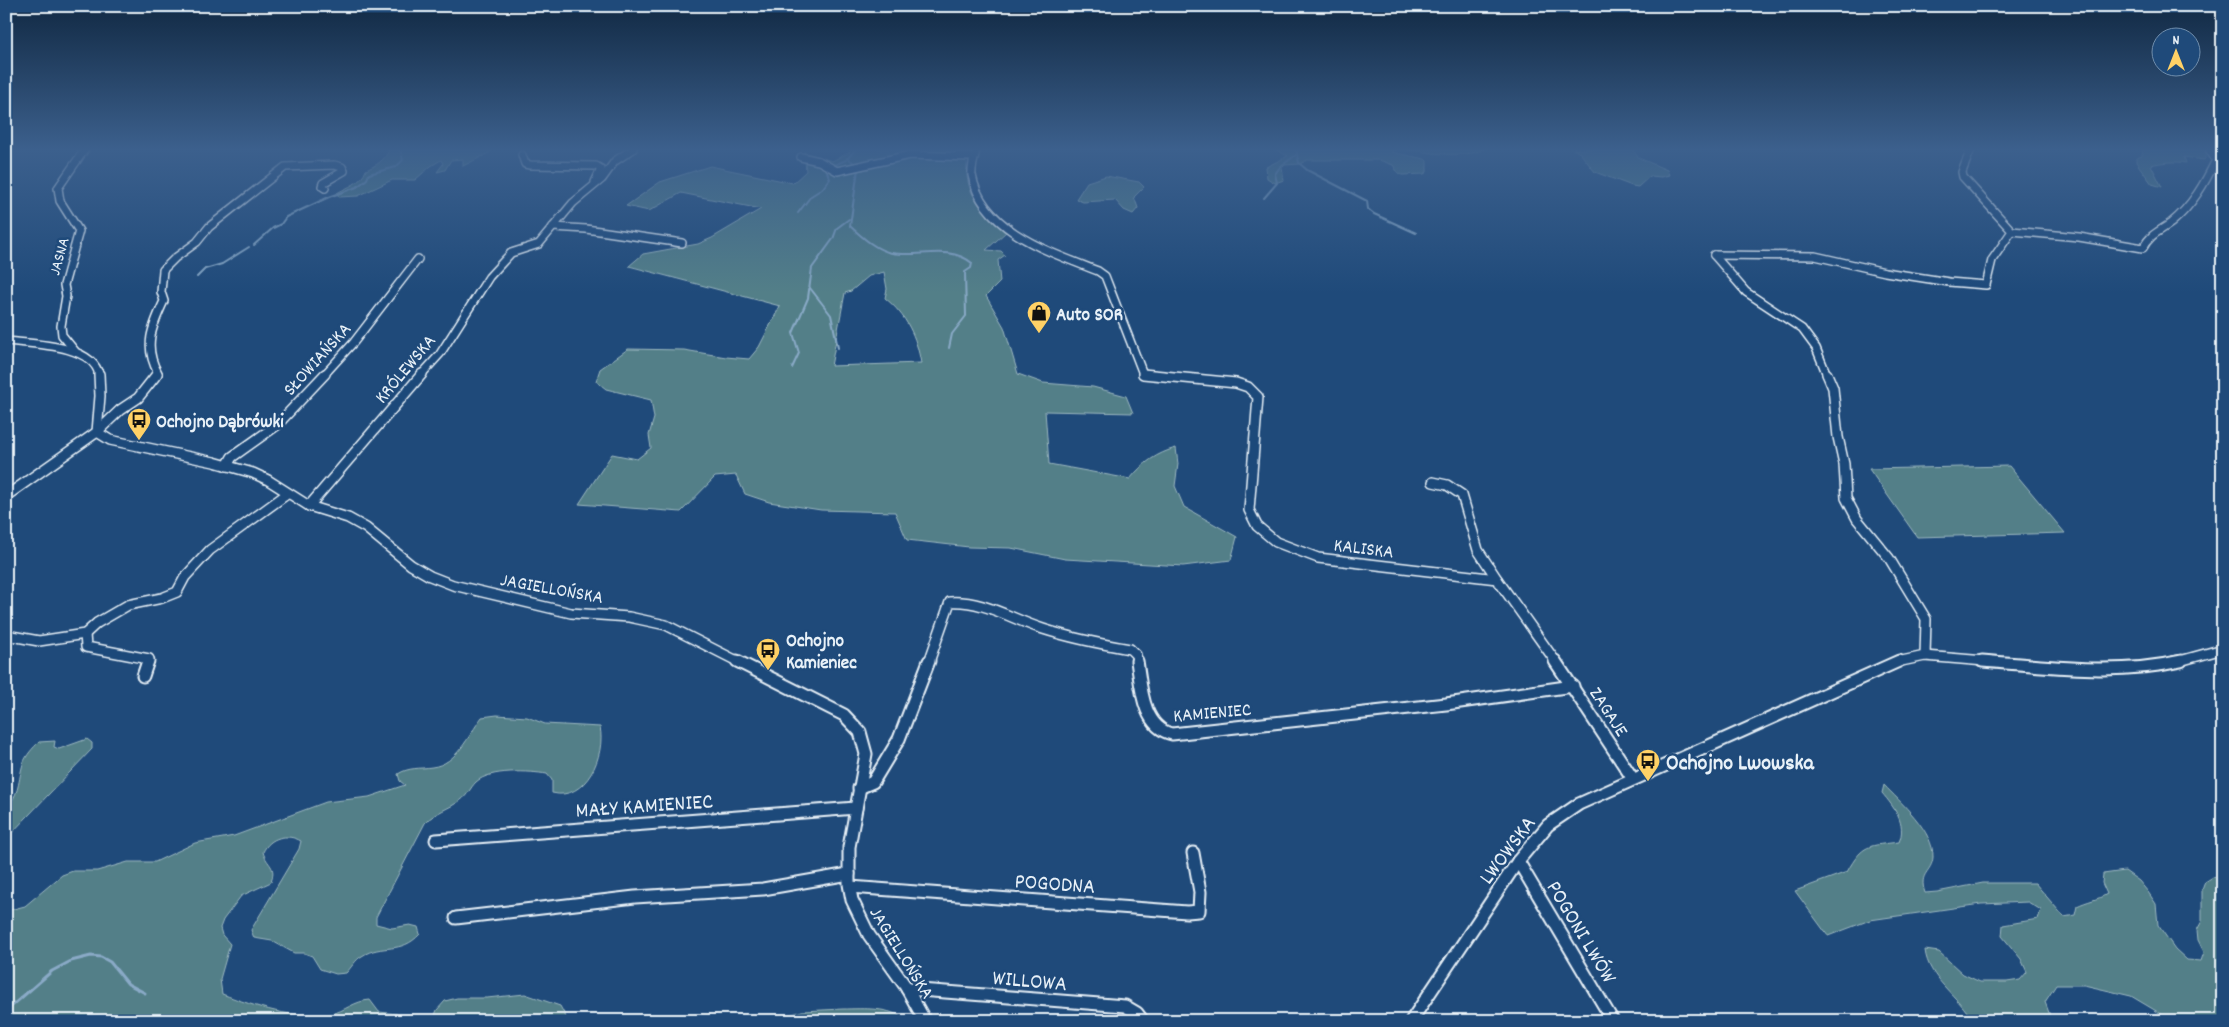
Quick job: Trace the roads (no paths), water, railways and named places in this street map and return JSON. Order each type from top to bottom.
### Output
[{"type":"street","name":"JASNA","points":[[59,197],[60,202],[77,223],[79,231],[64,285],[66,296],[61,326],[62,335],[75,351]]},
{"type":"street","points":[[6,496],[97,432],[120,410],[138,398],[158,372],[151,360],[150,343],[152,328],[164,301],[162,292],[163,270],[175,258],[197,242],[220,218],[247,197]]},
{"type":"street","name":"KRÓLEWSKA","points":[[309,506],[398,400],[440,354],[489,277],[511,254],[520,249],[536,247],[581,197]]},
{"type":"street","name":"KALISKA","points":[[980,197],[988,212],[1000,223],[1023,238],[1105,276],[1143,374],[1240,384],[1248,387],[1254,393],[1259,402],[1249,510],[1256,526],[1276,542],[1318,558],[1497,579]]},
{"type":"street","points":[[1981,197],[2012,231],[2079,237],[2143,248],[2149,237],[2172,222],[2195,197]]},
{"type":"street","points":[[552,227],[586,229],[682,243]]},
{"type":"street","points":[[1925,656],[1926,619],[1889,558],[1857,519],[1846,498],[1844,464],[1838,437],[1833,388],[1827,370],[1816,348],[1802,329],[1746,292],[1714,255],[1815,256],[1884,272],[1950,282],[1986,285],[1992,260],[2012,231]]},
{"type":"street","name":"SŁOWIAŃSKA","points":[[227,466],[232,457],[278,425],[354,342],[418,259]]},
{"type":"street","points":[[6,341],[75,351],[88,357],[96,364],[100,382],[97,432]]},
{"type":"street","name":"JAGIELLOŃSKA","points":[[97,432],[110,440],[227,466],[268,480],[287,494],[309,506],[348,518],[366,528],[411,564],[430,576],[453,585],[563,611],[629,616],[666,625],[844,715],[856,725],[865,741],[866,754],[849,851],[848,874],[852,900],[872,940],[907,989],[925,1021]]},
{"type":"street","points":[[1433,482],[1446,485],[1462,495],[1478,550],[1573,686]]},
{"type":"street","points":[[6,635],[39,641],[85,634],[98,623],[128,605],[162,598],[177,592],[181,582],[212,548],[287,494]]},
{"type":"street","name":"KAMIENIEC","points":[[859,788],[872,782],[899,738],[911,711],[950,602],[962,600],[1042,629],[1130,649],[1136,655],[1149,716],[1156,726],[1169,734],[1446,704],[1573,686]]},
{"type":"street","points":[[85,634],[86,648],[149,659],[143,676]]},
{"type":"street","name":"LWOWSKA","points":[[1412,1021],[1518,861],[1552,821],[1579,804],[1633,779],[1901,660],[1925,656],[2109,671],[2148,668],[2223,649]]},
{"type":"street","name":"ZAGAJE","points":[[1573,686],[1633,779]]},
{"type":"street","name":"MAŁY KAMIENIEC","points":[[436,840],[856,808]]},
{"type":"street","name":"POGODNA","points":[[850,886],[1187,912],[1199,910],[1200,892],[1193,853]]},
{"type":"street","name":"POGONI LWÓW","points":[[1518,861],[1613,1021]]},
{"type":"street","points":[[456,918],[635,897],[763,888],[848,874]]},
{"type":"street","name":"WILLOWA","points":[[907,989],[1125,1006],[1138,1013],[1143,1021]]},
{"type":"waterway","points":[[254,245],[273,228],[281,224],[286,217],[329,197]]},
{"type":"waterway","points":[[798,213],[810,197]]},
{"type":"waterway","points":[[854,197],[850,226],[864,239],[880,249],[902,254],[954,254],[972,263],[971,268],[965,272],[966,316],[952,334],[949,348]]},
{"type":"waterway","points":[[1359,197],[1367,201],[1368,209],[1374,214],[1416,233]]},
{"type":"waterway","points":[[792,368],[799,353],[793,333],[808,298],[812,268],[833,239],[837,228],[849,219]]},
{"type":"waterway","points":[[197,277],[205,269],[222,264],[249,247]]},
{"type":"waterway","points":[[810,288],[831,315],[838,348]]},
{"type":"waterway","points":[[6,1011],[52,971],[71,961],[91,956],[101,957],[110,962],[128,984],[145,993]]},
{"type":"place","name":"Auto SOR","points":[[1039,334]]},
{"type":"place","name":"Ochojno Dąbrówki","points":[[139,441]]},
{"type":"place","name":"Ochojno Kamieniec","points":[[768,671]]},
{"type":"place","name":"Ochojno Lwowska","points":[[1648,782]]}]
